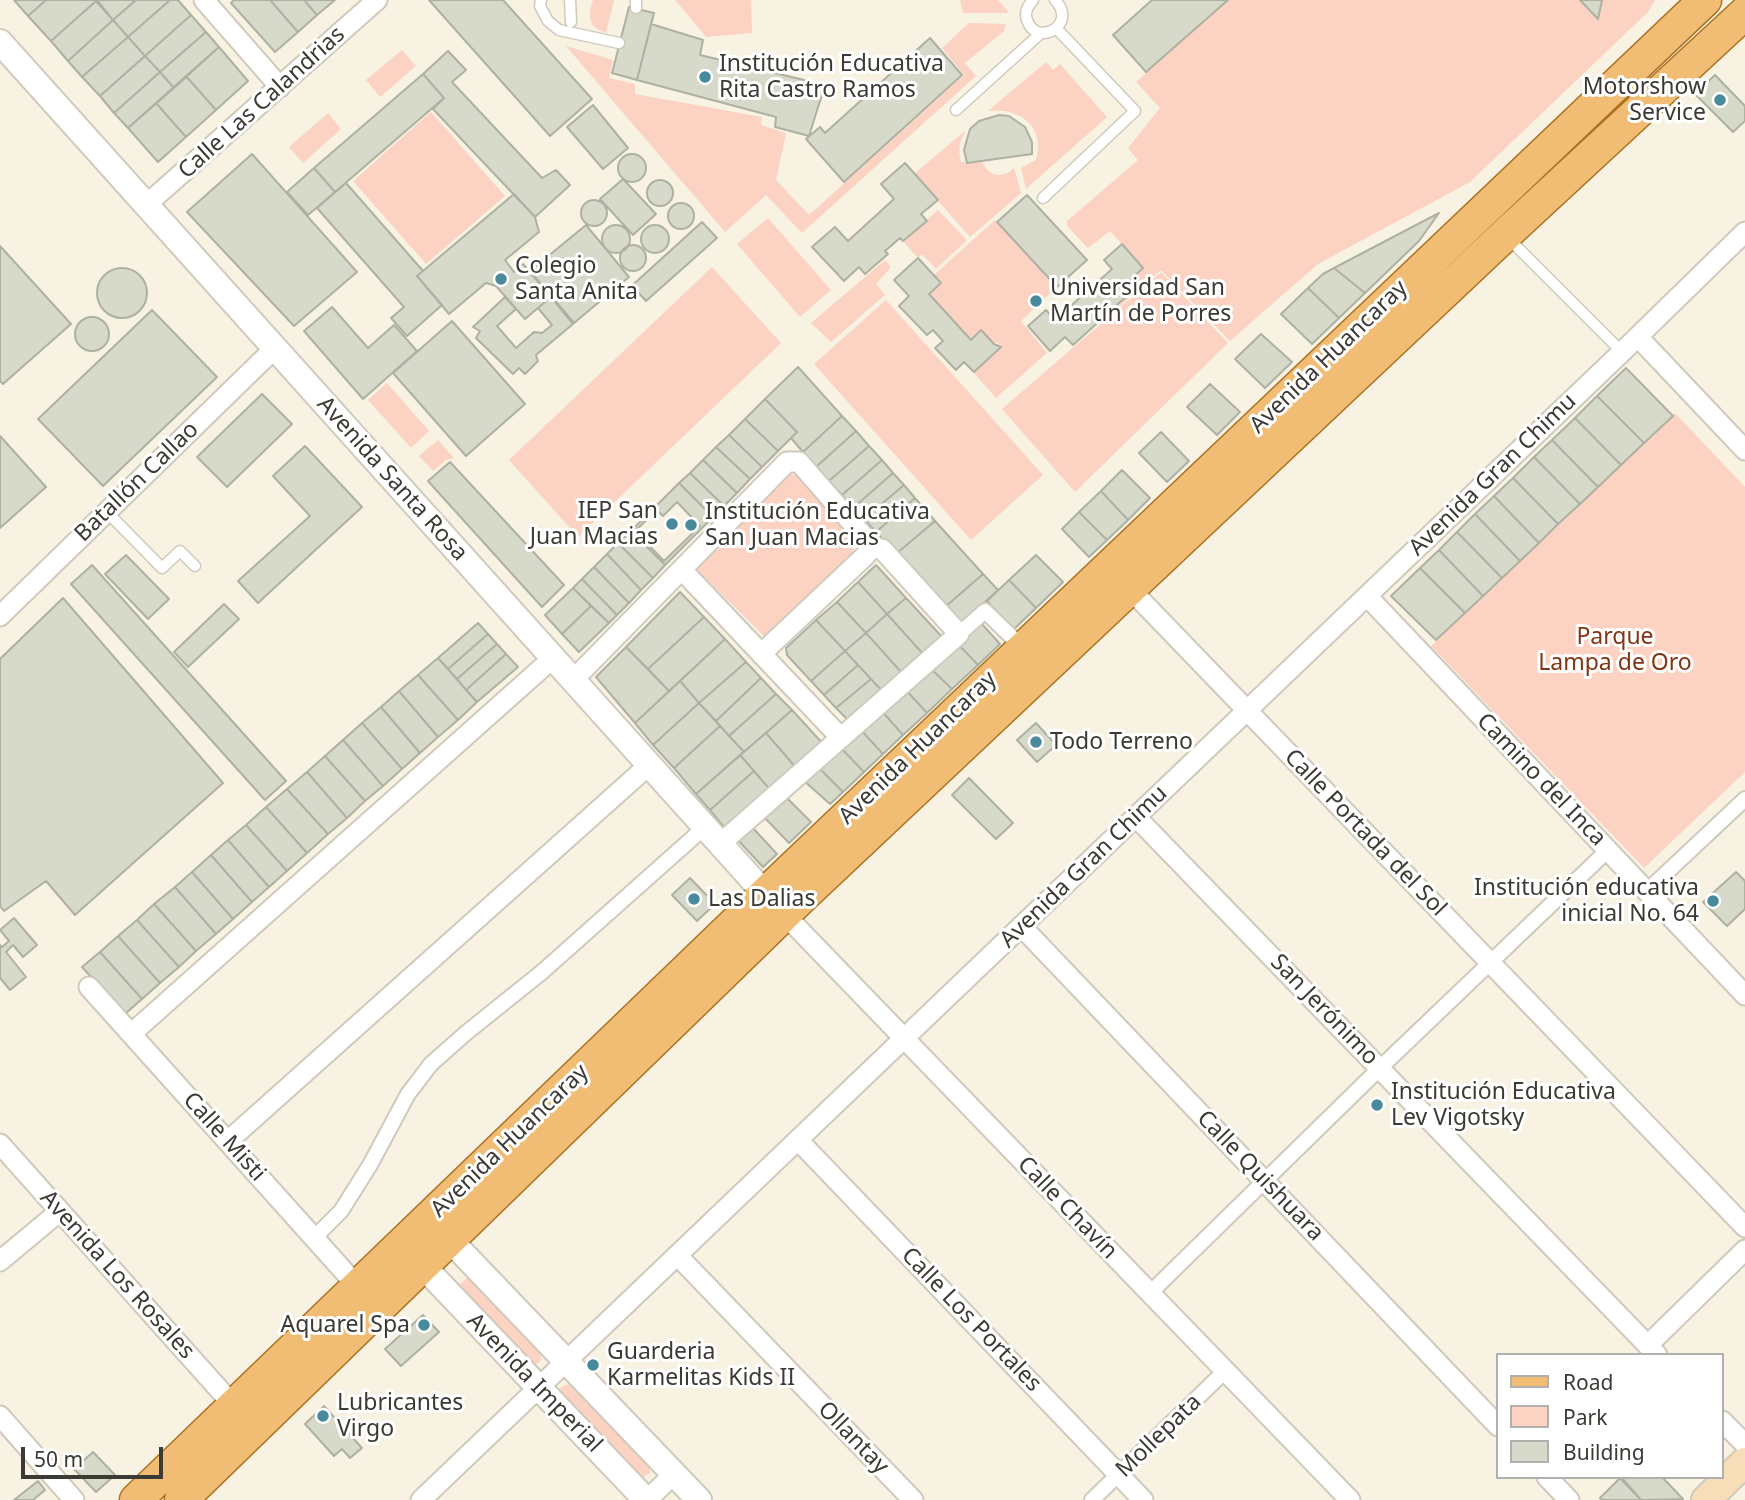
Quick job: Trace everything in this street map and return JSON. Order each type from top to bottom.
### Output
[{"type":"main road","name":"Avenida Huancaray","points":[[181,1500],[449,1239],[1023,648],[1705,0]]},
{"type":"main road","name":"Avenida Huancaray","points":[[136,1500],[358,1287],[775,904],[1129,588],[1505,234],[1745,13]]},
{"type":"main road","points":[[1706,1500],[1745,1462]]},
{"type":"street","points":[[204,0],[280,87]]},
{"type":"street","name":"Calle Las Calandrias","points":[[146,205],[377,0]]},
{"type":"street","name":"Avenida Santa Rosa","points":[[0,42],[775,904]]},
{"type":"street","name":"Avenida Gran Chimu","points":[[421,1500],[1247,712],[1745,232]]},
{"type":"street","points":[[1638,337],[1745,450]]},
{"type":"street","name":"Batallón Callao","points":[[0,617],[275,348]]},
{"type":"street","points":[[573,680],[787,462],[799,462],[866,539],[870,548]]},
{"type":"street","points":[[870,548],[882,549],[959,634]]},
{"type":"street","points":[[761,654],[866,555],[870,548]]},
{"type":"street","points":[[682,570],[841,738]]},
{"type":"street","name":"Calle Portada del Sol","points":[[1129,588],[1745,1227]]},
{"type":"street","name":"Camino del Inca","points":[[1367,596],[1745,995]]},
{"type":"street","points":[[314,1238],[341,1211],[370,1165],[408,1094],[431,1064],[466,1033],[713,836],[841,738],[985,611],[1023,648]]},
{"type":"street","points":[[131,1034],[553,658]]},
{"type":"street","points":[[228,1142],[649,765]]},
{"type":"street","points":[[1647,891],[1745,799]]},
{"type":"street","name":"San Jerónimo","points":[[1136,817],[1653,1350]]},
{"type":"street","points":[[1150,1293],[1608,850]]},
{"type":"street","name":"Calle Chavín","points":[[775,904],[1350,1500]]},
{"type":"street","name":"Calle Quishuara","points":[[1021,926],[1496,1424]]},
{"type":"street","name":"Calle Misti","points":[[89,987],[358,1287]]},
{"type":"street","name":"Calle Los Portales","points":[[798,1140],[1143,1500]]},
{"type":"street","name":"Avenida Los Rosales","points":[[0,1144],[234,1406]]},
{"type":"street","points":[[0,1261],[60,1211]]},
{"type":"street","name":"Avenida Imperial","points":[[449,1239],[699,1500]]},
{"type":"street","points":[[1653,1350],[1745,1250]]},
{"type":"street","name":"Ollantay","points":[[677,1255],[913,1500]]},
{"type":"street","name":"Avenida Imperial","points":[[422,1265],[646,1500]]},
{"type":"street","name":"Mollepata","points":[[1092,1500],[1226,1371]]},
{"type":"street","points":[[0,1416],[74,1500]]},
{"type":"street","points":[[1724,1423],[1745,1444]]},
{"type":"street","points":[[646,1500],[674,1474]]},
{"type":"street","points":[[1550,1479],[1569,1500]]},
{"type":"lane","points":[[541,0],[540,6],[548,21],[559,30],[619,43]]},
{"type":"lane","points":[[570,0],[571,22]]},
{"type":"lane","points":[[1030,1],[1027,21],[1034,30],[1041,33],[1051,32],[1056,28],[1062,18],[1060,2]]},
{"type":"lane","points":[[1043,198],[1135,111],[1056,28]]},
{"type":"lane","points":[[956,110],[1041,33]]},
{"type":"lane","points":[[1505,234],[1622,352]]},
{"type":"lane","points":[[107,512],[162,568],[180,551],[195,566]]},
{"type":"green space","points":[[593,0],[614,0],[606,33],[596,28],[591,20]]},
{"type":"green space","points":[[675,0],[751,0],[752,33],[706,37]]},
{"type":"green space","points":[[960,0],[998,0],[1008,11],[963,13]]},
{"type":"green space","points":[[1228,0],[1580,0],[1598,19],[1602,0],[1655,0],[1648,12],[1470,182],[1318,264],[1230,341],[1161,270],[1105,319],[1101,313],[1108,307],[1111,310],[1132,291],[1127,283],[1143,268],[1110,231],[1088,248],[1067,226],[1067,221],[1138,160],[1128,148],[1160,108],[1136,82]]},
{"type":"green space","points":[[969,23],[1006,24],[1004,31],[965,63],[976,76],[802,233],[766,195],[725,232],[566,46],[613,60],[609,78],[635,84],[635,94],[762,117],[761,125],[786,133],[776,180],[809,215],[964,75],[942,48]]},
{"type":"green space","points":[[402,50],[416,66],[380,97],[366,80]]},
{"type":"green space","points":[[1046,62],[1053,70],[1060,64],[1107,117],[1026,189],[1021,168],[1036,160],[1037,137],[1033,128],[1027,121],[1010,112],[988,111]]},
{"type":"green space","points":[[431,112],[505,196],[426,264],[353,181]]},
{"type":"green space","points":[[328,113],[341,129],[303,163],[289,147]]},
{"type":"green space","points":[[966,130],[960,145],[961,162],[982,161],[988,170],[996,175],[1005,174],[1014,168],[1021,193],[970,237],[914,174]]},
{"type":"green space","points":[[938,210],[967,240],[936,269],[922,254],[918,258],[903,241]]},
{"type":"green space","points":[[768,218],[831,290],[800,317],[737,244]]},
{"type":"green space","points":[[995,220],[1057,287],[1021,321],[1047,353],[996,398],[973,372],[1001,347],[981,331],[971,340],[929,294],[941,283],[934,275]]},
{"type":"green space","points":[[885,260],[891,267],[876,284],[885,295],[831,342],[811,323]]},
{"type":"green space","points":[[712,267],[781,343],[578,537],[509,460]]},
{"type":"green space","points":[[1161,272],[1228,343],[1075,492],[1002,409]]},
{"type":"green space","points":[[886,300],[1043,475],[971,540],[814,364]]},
{"type":"green space","points":[[387,383],[429,431],[411,448],[368,400]]},
{"type":"green space","name":"Parque Lampa de Oro","points":[[1675,413],[1745,487],[1745,772],[1644,868],[1431,646]]},
{"type":"green space","points":[[438,440],[454,458],[446,460],[433,471],[419,456]]},
{"type":"green space","points":[[783,473],[799,475],[855,544],[852,554],[765,637],[694,567]]},
{"type":"green space","points":[[468,1277],[540,1352],[541,1360],[534,1366],[454,1290]]},
{"type":"green space","points":[[569,1384],[649,1466],[650,1473],[641,1479],[556,1392]]},
{"type":"building","points":[[14,0],[46,0],[28,16]]},
{"type":"building","points":[[46,0],[96,1],[51,41],[28,16]]},
{"type":"building","points":[[97,0],[136,0],[113,20]]},
{"type":"building","points":[[136,0],[170,0],[128,37],[113,20]]},
{"type":"building","points":[[170,0],[178,0],[191,15],[145,56],[128,37]]},
{"type":"building","points":[[234,0],[270,0],[298,32],[275,52],[231,3]]},
{"type":"building","points":[[270,0],[304,0],[317,15],[298,32]]},
{"type":"building","points":[[304,0],[335,0],[317,15]]},
{"type":"building","points":[[429,0],[503,0],[592,99],[550,136]]},
{"type":"building","points":[[1152,0],[1228,0],[1146,72],[1113,35]]},
{"type":"building","points":[[1580,0],[1602,0],[1598,19]]},
{"type":"building","points":[[96,1],[113,20],[68,61],[51,41]]},
{"type":"building","points":[[629,7],[654,13],[637,80],[612,73]]},
{"type":"building","points":[[191,15],[206,32],[160,72],[145,56]]},
{"type":"building","points":[[113,20],[128,37],[82,77],[68,61]]},
{"type":"building","points":[[651,24],[703,40],[700,55],[825,85],[809,136],[775,127],[776,117],[637,80]]},
{"type":"building","points":[[206,32],[219,47],[174,88],[160,72]]},
{"type":"building","points":[[128,37],[145,56],[100,96],[82,77]]},
{"type":"building","points":[[930,38],[962,75],[844,182],[806,139],[820,127],[825,133]]},
{"type":"building","points":[[219,47],[248,81],[216,110],[186,76]]},
{"type":"building","points":[[448,51],[466,70],[452,82],[542,178],[556,170],[570,185],[535,217],[433,109],[444,98],[423,74]]},
{"type":"building","points":[[145,56],[160,72],[114,113],[100,96]]},
{"type":"building","points":[[160,72],[174,88],[128,128],[114,113]]},
{"type":"building","points":[[423,74],[444,98],[335,192],[314,168]]},
{"type":"building","name":"Motorshow Service","points":[[1715,75],[1745,106],[1745,121],[1733,132],[1695,94]]},
{"type":"building","points":[[186,76],[216,110],[186,137],[156,103]]},
{"type":"building","points":[[156,103],[186,137],[158,162],[128,128]]},
{"type":"building","points":[[593,105],[628,148],[603,169],[567,127]]},
{"type":"building","points":[[999,115],[1009,116],[1025,127],[1032,142],[1032,154],[967,163],[964,150],[970,129],[979,121]]},
{"type":"building","points":[[252,154],[357,272],[294,326],[187,212]]},
{"type":"building","points":[[632,154],[642,158],[646,168],[642,178],[632,182],[622,178],[618,168],[622,158]]},
{"type":"building","points":[[905,163],[938,200],[921,214],[927,221],[903,241],[900,238],[885,251],[888,254],[865,274],[859,267],[844,281],[812,247],[835,227],[848,241],[894,199],[881,184]]},
{"type":"building","points":[[314,168],[335,192],[308,215],[287,192]]},
{"type":"building","points":[[623,179],[656,214],[633,235],[600,199]]},
{"type":"building","points":[[660,180],[669,184],[673,193],[669,202],[660,206],[651,202],[647,193],[651,184]]},
{"type":"building","points":[[346,183],[423,271],[417,276],[442,305],[407,336],[391,318],[404,307],[317,208]]},
{"type":"building","points":[[514,194],[535,217],[539,232],[505,260],[514,272],[523,264],[551,297],[525,319],[496,286],[486,283],[449,314],[417,276]]},
{"type":"building","points":[[1027,195],[1087,260],[1057,287],[997,222]]},
{"type":"building","points":[[594,200],[603,204],[607,213],[603,222],[594,226],[585,222],[581,213],[585,204]]},
{"type":"building","points":[[681,203],[690,207],[694,216],[690,225],[681,229],[672,225],[668,216],[672,207]]},
{"type":"building","points":[[1439,213],[1419,241],[1365,293],[1334,268]]},
{"type":"building","points":[[702,222],[717,238],[646,301],[636,290],[630,295],[626,291]]},
{"type":"building","points":[[586,225],[629,277],[574,323],[530,271]]},
{"type":"building","points":[[616,225],[626,229],[630,239],[626,249],[616,253],[606,249],[602,239],[606,229]]},
{"type":"building","points":[[655,225],[665,229],[669,239],[665,249],[655,253],[645,249],[641,239],[645,229]]},
{"type":"building","points":[[1122,244],[1143,268],[1127,283],[1133,291],[1111,310],[1108,307],[1101,313],[1104,317],[1073,345],[1065,337],[1050,351],[1028,326],[1046,310],[1055,320],[1112,269],[1104,260]]},
{"type":"building","points":[[633,245],[642,249],[646,258],[642,267],[633,271],[624,267],[620,258],[624,249]]},
{"type":"building","points":[[0,246],[71,324],[3,384],[0,381]]},
{"type":"building","points":[[918,258],[941,283],[929,294],[971,340],[981,330],[994,344],[1001,347],[974,372],[964,362],[956,370],[935,348],[943,341],[933,330],[927,335],[899,306],[909,296],[894,280]]},
{"type":"building","points":[[122,268],[140,275],[147,293],[140,311],[122,318],[104,311],[97,293],[104,275]]},
{"type":"building","points":[[1334,268],[1365,293],[1339,318],[1308,288]]},
{"type":"building","points":[[1308,288],[1339,318],[1312,344],[1281,314]]},
{"type":"building","points":[[505,297],[516,309],[497,326],[516,348],[534,332],[542,333],[552,325],[538,308],[551,297],[573,324],[536,355],[538,361],[525,374],[519,368],[513,374],[476,338],[480,331],[473,327]]},
{"type":"building","points":[[332,307],[368,348],[394,325],[417,351],[363,399],[304,331]]},
{"type":"building","points":[[152,310],[217,377],[103,486],[38,419]]},
{"type":"building","points":[[92,317],[104,322],[109,334],[104,346],[92,351],[80,346],[75,334],[80,322]]},
{"type":"building","points":[[452,321],[525,404],[466,456],[393,373]]},
{"type":"building","points":[[1261,334],[1292,362],[1265,388],[1235,359]]},
{"type":"building","points":[[798,367],[842,416],[803,452],[791,438],[797,432],[765,399]]},
{"type":"building","points":[[1626,368],[1673,416],[1644,443],[1597,396]]},
{"type":"building","points":[[1210,384],[1240,412],[1217,435],[1187,407]]},
{"type":"building","points":[[262,394],[292,424],[227,487],[197,457]]},
{"type":"building","points":[[1597,396],[1644,443],[1621,465],[1575,418]]},
{"type":"building","points":[[765,399],[797,432],[778,451],[745,419]]},
{"type":"building","points":[[842,416],[856,431],[816,467],[803,452]]},
{"type":"building","points":[[1575,418],[1621,465],[1598,487],[1552,440]]},
{"type":"building","points":[[745,419],[778,451],[762,467],[729,435]]},
{"type":"building","points":[[856,431],[869,446],[829,481],[816,467]]},
{"type":"building","points":[[1161,432],[1189,461],[1167,482],[1139,453]]},
{"type":"building","points":[[729,435],[762,467],[750,479],[716,447]]},
{"type":"building","points":[[0,436],[46,487],[0,528]]},
{"type":"building","points":[[1552,440],[1598,487],[1580,504],[1534,457]]},
{"type":"building","points":[[305,446],[362,507],[258,603],[238,581],[310,516],[273,476]]},
{"type":"building","points":[[869,446],[882,460],[842,495],[829,481]]},
{"type":"building","points":[[716,447],[750,479],[737,493],[703,460]]},
{"type":"building","points":[[1534,457],[1580,504],[1558,524],[1513,478]]},
{"type":"building","points":[[703,460],[737,493],[724,506],[690,473]]},
{"type":"building","points":[[882,460],[893,473],[853,508],[842,495]]},
{"type":"building","points":[[450,462],[564,585],[542,607],[428,481]]},
{"type":"building","points":[[1122,470],[1150,498],[1128,520],[1101,491]]},
{"type":"building","points":[[690,473],[724,506],[713,517],[679,483]]},
{"type":"building","points":[[893,473],[904,485],[864,519],[853,508]]},
{"type":"building","points":[[1513,478],[1558,524],[1539,543],[1494,496]]},
{"type":"building","name":"IEP San Juan Macias","points":[[679,483],[713,517],[665,565],[631,531]]},
{"type":"building","points":[[904,485],[915,498],[876,532],[864,519]]},
{"type":"building","points":[[1101,491],[1128,520],[1107,540],[1079,512]]},
{"type":"building","points":[[1494,496],[1539,543],[1520,561],[1475,514]]},
{"type":"building","points":[[915,498],[935,521],[896,554],[876,532]]},
{"type":"building","points":[[677,502],[700,526],[664,561],[635,531],[657,510],[663,516]]},
{"type":"building","points":[[1079,512],[1107,540],[1089,557],[1062,529]]},
{"type":"building","points":[[1475,514],[1520,561],[1502,578],[1457,532]]},
{"type":"building","points":[[935,521],[983,574],[944,608],[896,554]]},
{"type":"building","points":[[631,531],[665,565],[653,578],[618,543]]},
{"type":"building","points":[[1457,532],[1502,578],[1483,596],[1439,550]]},
{"type":"building","points":[[618,543],[653,578],[641,590],[607,554]]},
{"type":"building","points":[[1439,550],[1483,596],[1465,613],[1420,568]]},
{"type":"building","points":[[607,554],[641,590],[629,603],[594,567]]},
{"type":"building","points":[[126,555],[169,599],[148,619],[105,574]]},
{"type":"building","points":[[1036,555],[1063,582],[1036,608],[1009,580]]},
{"type":"building","points":[[92,565],[286,781],[265,800],[71,584]]},
{"type":"building","points":[[876,565],[906,598],[887,614],[858,582]]},
{"type":"building","points":[[594,567],[629,603],[617,615],[582,579]]},
{"type":"building","points":[[1420,568],[1465,613],[1436,640],[1391,596]]},
{"type":"building","points":[[983,574],[998,590],[960,625],[944,608]]},
{"type":"building","points":[[582,579],[617,615],[609,623],[573,588]]},
{"type":"building","points":[[1009,580],[1036,608],[1013,630],[987,601]]},
{"type":"building","points":[[858,582],[887,614],[866,633],[837,602]]},
{"type":"building","points":[[573,588],[591,606],[562,634],[545,615]]},
{"type":"building","points":[[680,592],[704,617],[648,669],[626,647]]},
{"type":"building","points":[[63,598],[223,783],[75,915],[46,881],[4,911],[0,906],[0,659]]},
{"type":"building","points":[[906,598],[943,638],[924,655],[887,614]]},
{"type":"building","points":[[837,602],[866,633],[845,651],[816,620]]},
{"type":"building","points":[[224,604],[239,619],[188,667],[174,652]]},
{"type":"building","points":[[591,606],[609,623],[579,652],[562,634]]},
{"type":"building","points":[[887,614],[924,655],[902,673],[866,633]]},
{"type":"building","points":[[704,617],[725,639],[669,691],[648,669]]},
{"type":"building","points":[[816,620],[845,651],[811,681],[787,655],[786,648]]},
{"type":"building","points":[[980,622],[1000,644],[978,665],[957,643]]},
{"type":"building","points":[[478,623],[488,634],[448,669],[438,658]]},
{"type":"building","points":[[866,633],[902,673],[882,691],[845,651]]},
{"type":"building","points":[[488,634],[497,644],[457,679],[448,669]]},
{"type":"building","points":[[725,639],[746,662],[699,703],[680,681]]},
{"type":"building","points":[[957,643],[978,665],[952,689],[929,667]]},
{"type":"building","points":[[497,644],[506,654],[466,690],[457,679]]},
{"type":"building","points":[[626,647],[669,691],[635,723],[596,677]]},
{"type":"building","points":[[845,651],[858,665],[824,695],[811,681]]},
{"type":"building","points":[[506,654],[518,667],[477,702],[466,690]]},
{"type":"building","points":[[438,658],[477,702],[458,720],[418,675]]},
{"type":"building","points":[[746,662],[761,678],[716,721],[699,703]]},
{"type":"building","points":[[858,665],[871,679],[836,708],[824,695]]},
{"type":"building","points":[[929,667],[952,689],[927,713],[905,689]]},
{"type":"building","points":[[418,675],[458,720],[438,737],[399,691]]},
{"type":"building","points":[[761,678],[776,694],[729,736],[716,721]]},
{"type":"building","points":[[871,679],[882,691],[848,720],[836,708]]},
{"type":"building","points":[[680,681],[699,703],[653,745],[635,723]]},
{"type":"building","points":[[905,689],[927,713],[903,735],[881,710]]},
{"type":"building","points":[[399,691],[438,737],[420,753],[381,707]]},
{"type":"building","points":[[776,694],[792,710],[744,752],[729,736]]},
{"type":"building","points":[[699,703],[720,726],[674,768],[653,745]]},
{"type":"building","points":[[381,707],[420,753],[402,769],[362,723]]},
{"type":"building","points":[[792,710],[825,746],[798,770],[766,733]]},
{"type":"building","points":[[881,710],[903,735],[883,754],[860,729]]},
{"type":"building","points":[[362,723],[402,769],[383,786],[343,740]]},
{"type":"building","name":"Todo Terreno","points":[[1036,723],[1056,745],[1037,762],[1017,740]]},
{"type":"building","points":[[720,726],[744,752],[696,794],[674,768]]},
{"type":"building","points":[[860,729],[883,754],[864,772],[840,747]]},
{"type":"building","points":[[766,733],[798,770],[773,793],[740,755]]},
{"type":"building","points":[[343,740],[383,786],[365,801],[325,756]]},
{"type":"building","points":[[840,747],[864,772],[843,792],[818,767]]},
{"type":"building","points":[[740,755],[754,771],[710,810],[696,794]]},
{"type":"building","points":[[325,756],[365,801],[347,818],[307,772]]},
{"type":"building","points":[[818,767],[843,792],[830,804],[803,780]]},
{"type":"building","points":[[754,771],[773,793],[728,832],[710,810]]},
{"type":"building","points":[[307,772],[347,818],[328,834],[287,789]]},
{"type":"building","points":[[969,778],[1013,823],[996,839],[952,795]]},
{"type":"building","points":[[287,789],[328,834],[307,853],[266,807]]},
{"type":"building","points":[[785,796],[811,822],[789,843],[763,816]]},
{"type":"building","points":[[266,807],[307,853],[287,871],[246,825]]},
{"type":"building","points":[[246,825],[287,871],[269,887],[228,840]]},
{"type":"building","points":[[751,826],[777,854],[763,867],[737,839]]},
{"type":"building","points":[[228,840],[269,887],[252,902],[211,855]]},
{"type":"building","points":[[211,855],[252,902],[233,919],[192,872]]},
{"type":"building","points":[[192,872],[233,919],[216,934],[175,887]]},
{"type":"building","points":[[1736,872],[1745,881],[1745,909],[1727,926],[1703,902]]},
{"type":"building","name":"Las Dalias","points":[[690,878],[715,904],[697,921],[672,895]]},
{"type":"building","points":[[175,887],[216,934],[196,951],[154,904]]},
{"type":"building","points":[[154,904],[196,951],[179,967],[137,920]]},
{"type":"building","points":[[14,918],[37,945],[23,957],[13,945],[6,952],[26,977],[10,990],[0,978],[0,945],[2,947],[9,941],[0,930]]},
{"type":"building","points":[[137,920],[179,967],[160,983],[118,936]]},
{"type":"building","points":[[118,936],[160,983],[142,999],[100,952]]},
{"type":"building","points":[[100,952],[142,999],[125,1014],[82,967]]},
{"type":"building","points":[[423,1315],[439,1332],[401,1366],[385,1349]]},
{"type":"building","points":[[324,1406],[362,1448],[350,1458],[342,1449],[334,1456],[305,1424]]},
{"type":"building","points":[[93,1452],[115,1475],[96,1492],[74,1469]]},
{"type":"building","points":[[1621,1479],[1641,1500],[1602,1500],[1600,1498]]},
{"type":"building","points":[[1623,1479],[1664,1479],[1683,1499],[1641,1500]]},
{"type":"building","points":[[38,1481],[45,1490],[33,1500],[14,1500]]},
{"type":"place","name":"Institución Educativa Rita Castro Ramos","points":[[705,77]]},
{"type":"place","name":"Motorshow Service","points":[[1720,100]]},
{"type":"place","name":"Colegio Santa Anita","points":[[501,279]]},
{"type":"place","name":"Universidad San Martín de Porres","points":[[1036,301]]},
{"type":"place","name":"IEP San Juan Macias","points":[[672,524]]},
{"type":"place","name":"Institución Educativa San Juan Macias","points":[[691,525]]},
{"type":"place","name":"Todo Terreno","points":[[1036,742]]},
{"type":"place","name":"Las Dalias","points":[[694,899]]},
{"type":"place","name":"Institución educativa inicial No. 64","points":[[1713,901]]},
{"type":"place","name":"Institución Educativa Lev Vigotsky","points":[[1377,1105]]},
{"type":"place","name":"Aquarel Spa","points":[[424,1325]]},
{"type":"place","name":"Guarderia Karmelitas Kids II","points":[[593,1365]]},
{"type":"place","name":"Lubricantes Virgo","points":[[323,1416]]}]
